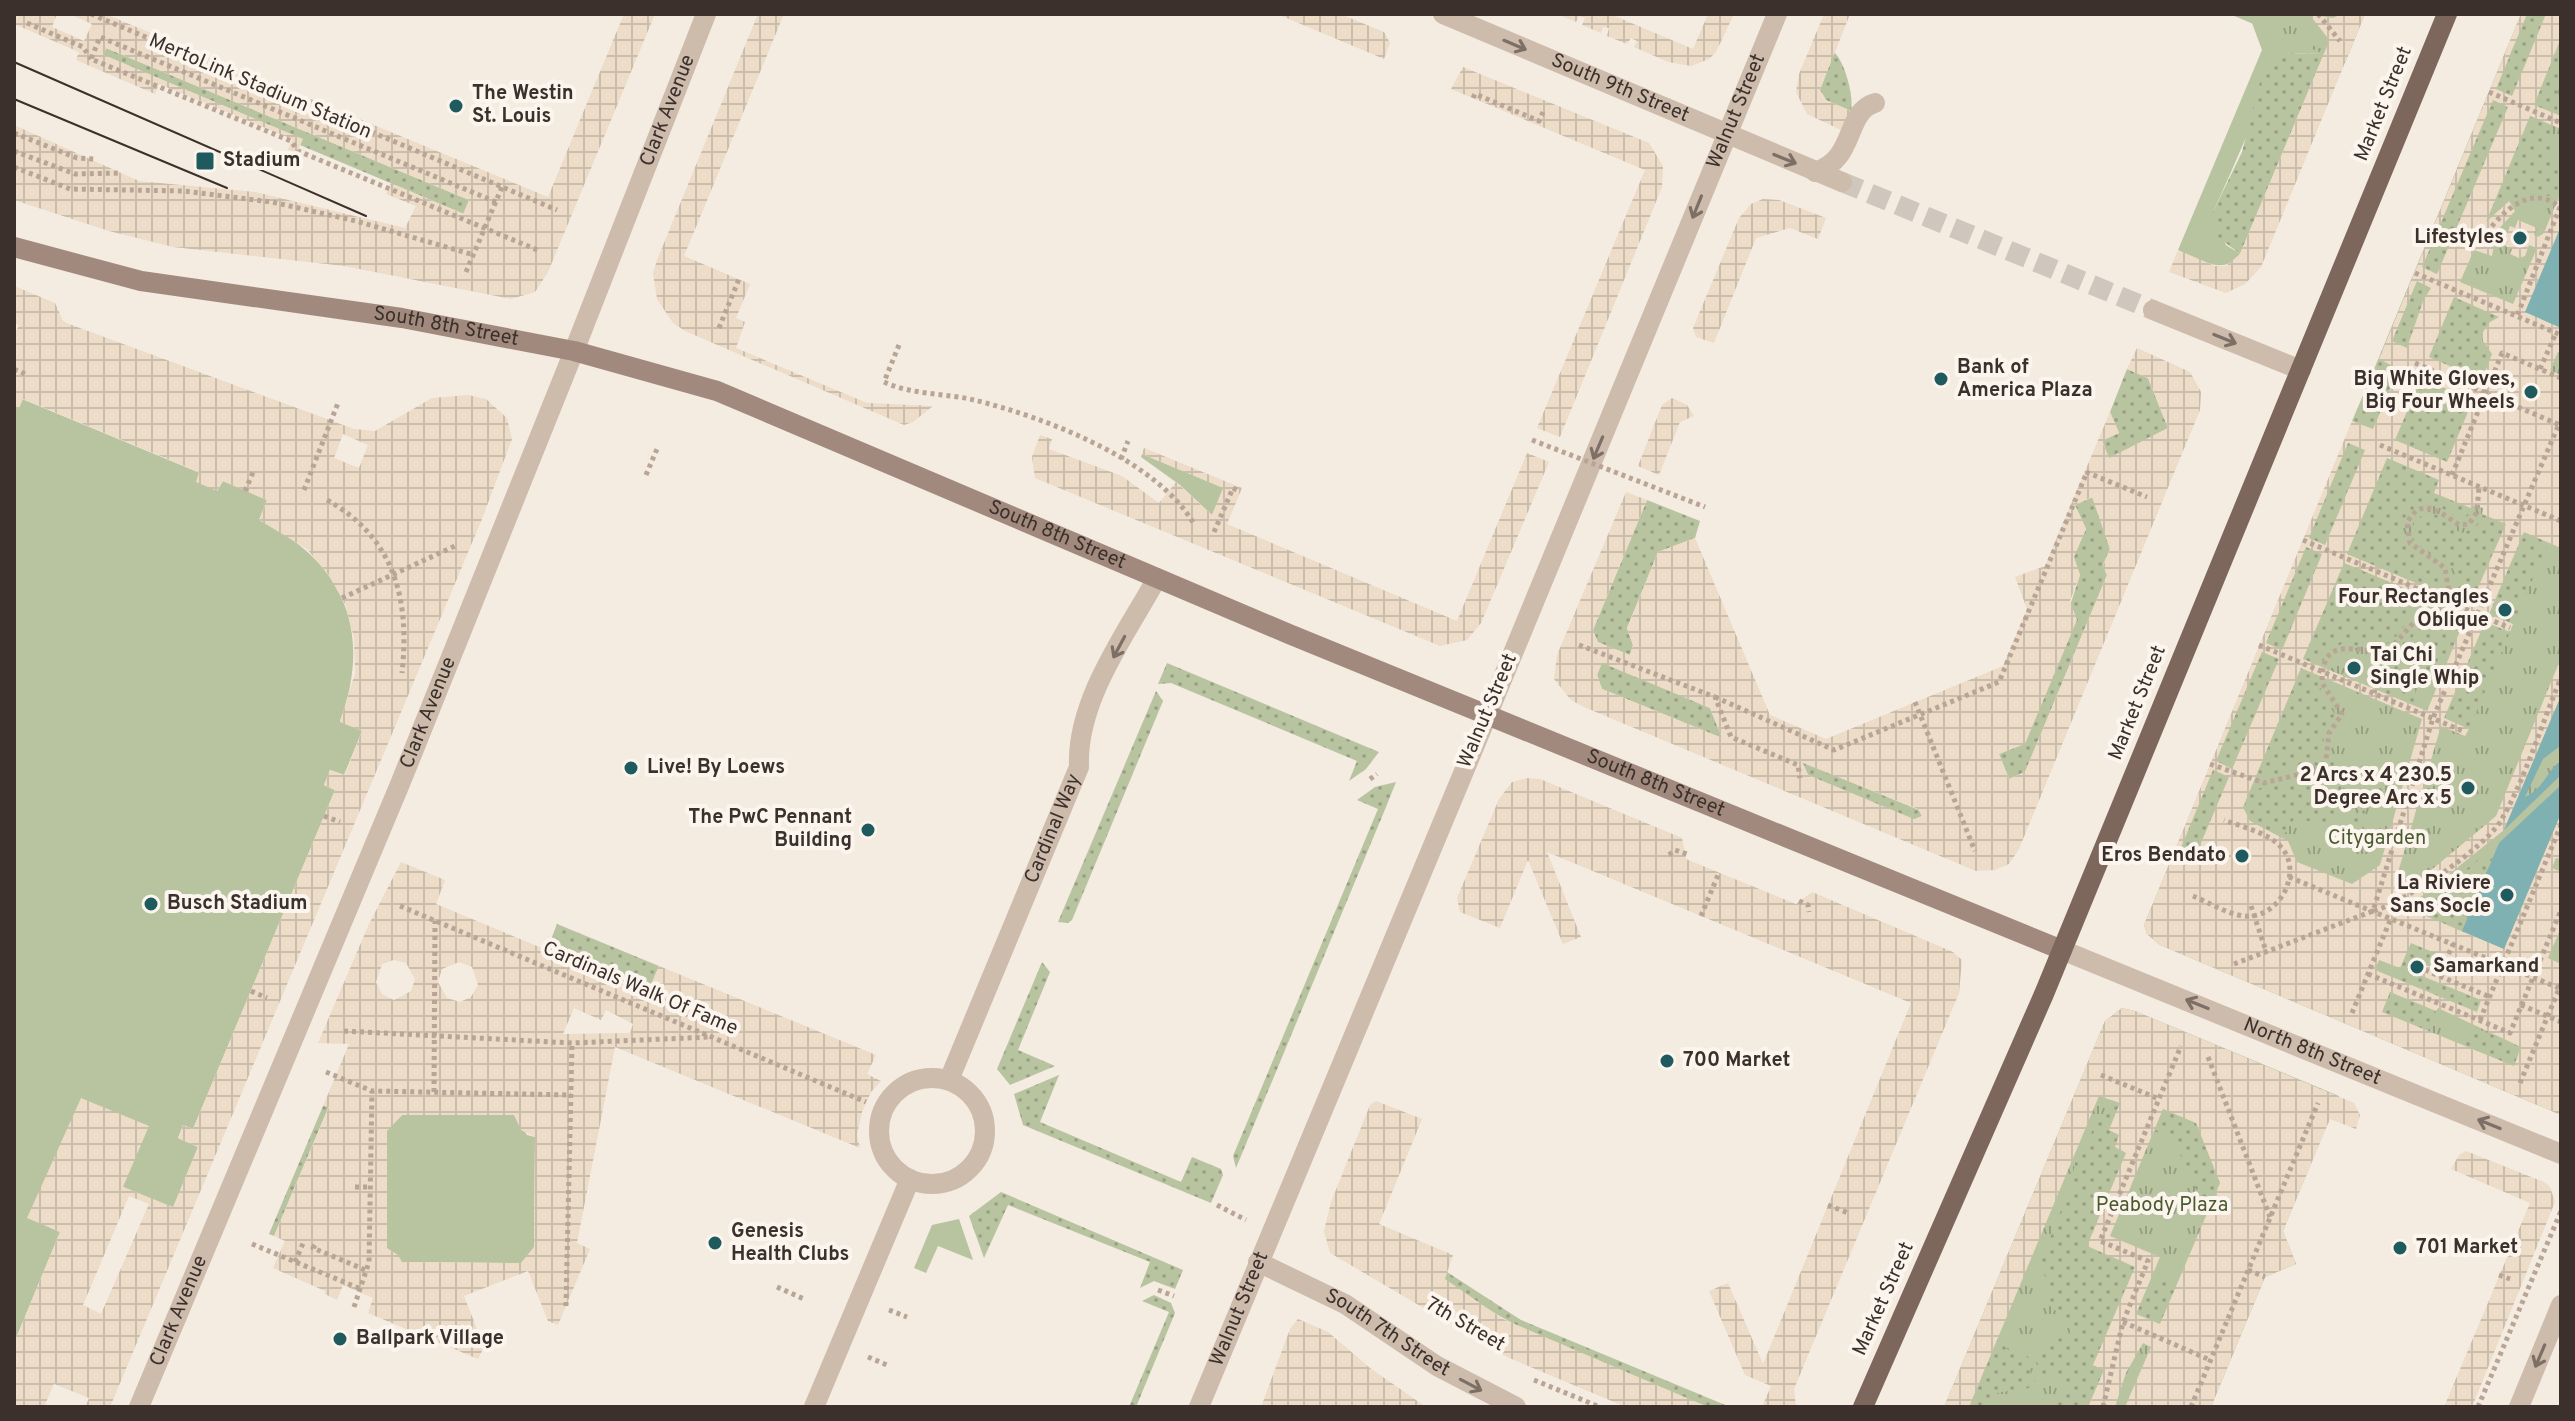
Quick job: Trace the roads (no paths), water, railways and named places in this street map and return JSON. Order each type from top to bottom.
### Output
[{"type":"main road","name":"Market Street","points":[[1863,1407],[2062,950],[2447,14]]},
{"type":"main road","name":"South 8th Street","points":[[14,247],[141,281],[402,318],[574,351],[717,391],[1487,716],[2062,950]]},
{"type":"street","name":"Clark Avenue","points":[[139,1407],[400,784],[706,14]]},
{"type":"street","name":"South 9th Street","points":[[1443,14],[1842,182]]},
{"type":"street","name":"Walnut Street","points":[[1199,1407],[1777,14]]},
{"type":"street","points":[[1815,172],[1838,160],[1859,116],[1865,108],[1875,103]]},
{"type":"street","points":[[2153,310],[2301,370]]},
{"type":"street","name":"Cardinal Way","points":[[949,1080],[1079,767],[1079,737],[1096,693],[1157,578]]},
{"type":"street","name":"North 8th Street","points":[[2062,950],[2561,1154]]},
{"type":"street","points":[[931,1078],[949,1080],[976,1100],[986,1132],[983,1148],[975,1164],[961,1176],[945,1183],[927,1184],[910,1179],[895,1169],[879,1138],[887,1104],[914,1081],[931,1078]]},
{"type":"street","points":[[814,1407],[910,1179]]},
{"type":"street","name":"South 7th Street","points":[[1258,1262],[1345,1304],[1437,1366],[1516,1407]]},
{"type":"street","points":[[2519,1407],[2561,1305]]},
{"type":"water","points":[[2561,226],[2561,328],[2525,312]]},
{"type":"water","points":[[2561,696],[2560,746],[2543,759],[2525,797],[2537,789],[2561,761],[2561,775],[2504,830]]},
{"type":"water","points":[[2561,785],[2561,813],[2504,949],[2462,931],[2499,843]]},
{"type":"tunnel","points":[[1842,182],[2153,310]]},
{"type":"tram line","points":[[14,62],[366,216]]},
{"type":"tram line","points":[[14,99],[227,188]]},
{"type":"place","name":"The Westin St. Louis","points":[[456,106]]},
{"type":"place","name":"Stadium","points":[[205,161]]},
{"type":"place","name":"Lifestyles","points":[[2520,238]]},
{"type":"place","name":"Bank of America Plaza","points":[[1941,379]]},
{"type":"place","name":"Big White Gloves, Big Four Wheels","points":[[2531,392]]},
{"type":"place","name":"Four Rectangles Oblique","points":[[2505,610]]},
{"type":"place","name":"Tai Chi Single Whip","points":[[2354,668]]},
{"type":"place","name":"Live! By Loews","points":[[631,768]]},
{"type":"place","name":"2 Arcs x 4 230.5 Degree Arc x 5","points":[[2468,788]]},
{"type":"place","name":"The PwC Pennant Building","points":[[868,830]]},
{"type":"place","name":"Eros Bendato","points":[[2242,856]]},
{"type":"place","name":"La Riviere Sans Socle","points":[[2507,895]]},
{"type":"place","name":"Busch Stadium","points":[[151,904]]},
{"type":"place","name":"Samarkand","points":[[2417,967]]},
{"type":"place","name":"700 Market","points":[[1667,1061]]},
{"type":"place","name":"Genesis Health Clubs","points":[[715,1243]]},
{"type":"place","name":"701 Market","points":[[2400,1248]]},
{"type":"place","name":"Ballpark Village","points":[[340,1339]]},
{"type":"park label","name":"Citygarden","points":[[2377,839]]},
{"type":"park label","name":"Peabody Plaza","points":[[2162,1206]]}]
